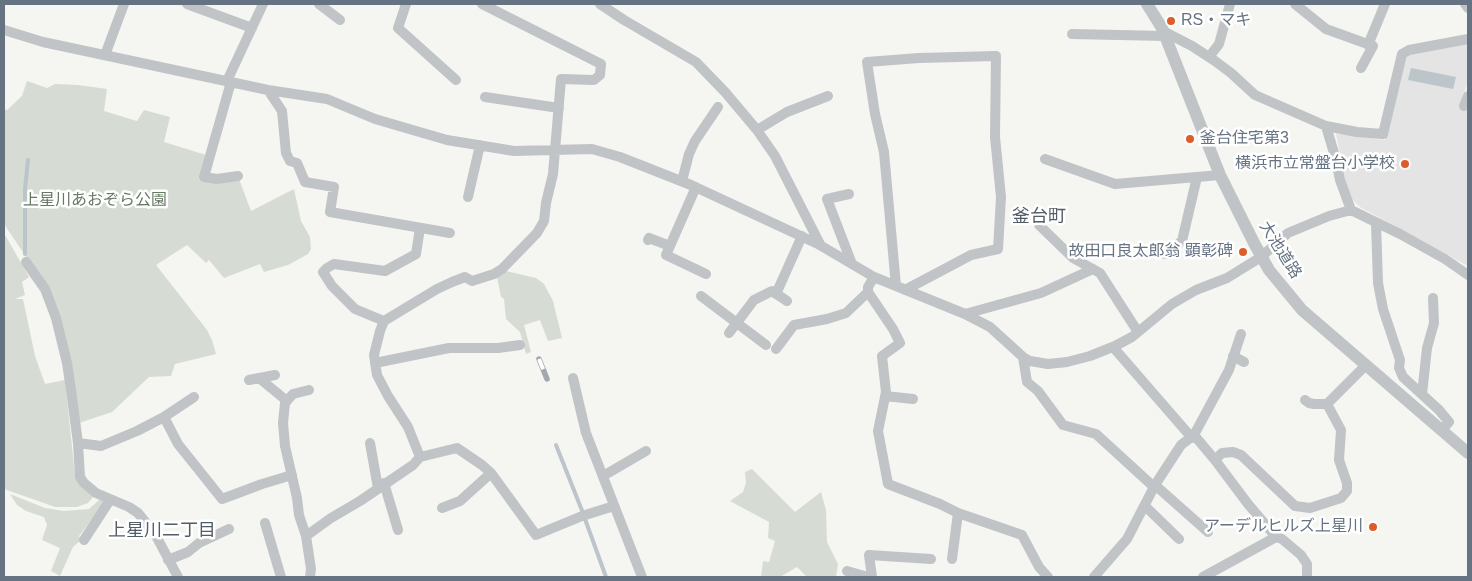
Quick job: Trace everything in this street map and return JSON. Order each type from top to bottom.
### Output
[{"type":"street","points":[[105,55],[124,4]]},
{"type":"street","points":[[187,4],[252,28]]},
{"type":"street","points":[[238,176],[216,179],[204,177],[229,81],[264,4]]},
{"type":"street","points":[[319,4],[340,20]]},
{"type":"street","points":[[406,4],[398,28],[456,80]]},
{"type":"street","points":[[420,457],[408,427],[380,382],[374,355],[384,321],[452,282],[465,277],[472,281],[484,279],[494,274],[502,269],[537,233],[544,221],[556,149],[561,79],[594,80],[600,75],[600,64],[482,4]]},
{"type":"street","points":[[600,4],[696,62],[725,92],[757,130],[774,156],[822,246]]},
{"type":"street","name":"大池道路","points":[[1148,4],[1164,34],[1220,175],[1261,258],[1302,310],[1468,453]]},
{"type":"street","points":[[1209,57],[1220,40],[1230,4]]},
{"type":"street","points":[[1296,4],[1326,29],[1373,46],[1361,68]]},
{"type":"street","points":[[1368,45],[1385,4]]},
{"type":"street","points":[[1465,4],[1468,8]]},
{"type":"street","points":[[4,30],[44,42],[268,90],[327,99],[400,128],[447,140],[514,151],[592,149],[620,156],[696,187],[802,236],[874,278],[965,314],[990,327],[1030,361],[1048,364],[1067,362],[1113,347],[1132,337],[1172,304],[1196,290],[1227,278],[1261,258],[1288,234],[1329,216],[1351,210],[1445,259],[1468,275]]},
{"type":"street","points":[[1072,34],[1164,34],[1192,46],[1209,57],[1231,73],[1255,95],[1326,126],[1357,132],[1384,134],[1402,54],[1409,50],[1468,39]]},
{"type":"street","points":[[996,56],[995,136],[1001,197],[998,248],[971,255],[900,288],[884,152],[875,114],[867,62],[919,58],[996,56]]},
{"type":"street","points":[[268,90],[282,110],[286,153],[290,160],[297,163],[305,182],[334,187],[330,212],[450,233]]},
{"type":"street","points":[[757,130],[787,112],[828,96]]},
{"type":"street","points":[[485,97],[559,108]]},
{"type":"street","points":[[682,181],[694,141],[718,106]]},
{"type":"street","points":[[1326,126],[1340,180],[1351,210]]},
{"type":"street","points":[[468,197],[480,145]]},
{"type":"street","points":[[1045,159],[1115,184],[1220,175]]},
{"type":"street","points":[[1165,254],[1182,241],[1198,177]]},
{"type":"street","points":[[696,187],[666,255],[706,274]]},
{"type":"street","points":[[850,194],[828,200],[852,264]]},
{"type":"street","points":[[1376,222],[1378,283],[1383,309],[1400,360],[1399,368],[1403,377],[1439,410],[1449,422],[1442,430]]},
{"type":"street","points":[[1039,225],[1073,258],[1100,273],[1138,332]]},
{"type":"street","points":[[384,321],[355,310],[332,286],[324,272],[334,264],[385,271],[416,254],[420,228]]},
{"type":"street","points":[[776,294],[802,236]]},
{"type":"street","points":[[648,240],[649,238],[670,246]]},
{"type":"street","points":[[26,262],[45,289],[56,318],[66,363],[78,443],[80,477],[99,497],[129,507],[138,513],[155,534],[178,577]]},
{"type":"street","points":[[965,314],[1041,293],[1093,269]]},
{"type":"street","points":[[874,278],[868,287],[868,292],[893,329],[900,343],[882,356],[885,396],[878,431],[888,484],[958,513],[1022,535],[1039,567],[1048,577]]},
{"type":"street","points":[[729,333],[754,300],[772,292],[786,301]]},
{"type":"street","points":[[776,350],[794,325],[827,319],[846,313],[868,292]]},
{"type":"street","points":[[701,296],[766,345]]},
{"type":"street","points":[[1422,394],[1428,348],[1434,323],[1433,298]]},
{"type":"street","points":[[1094,577],[1127,540],[1155,486],[1181,445],[1193,437],[1229,370],[1241,334]]},
{"type":"street","points":[[375,363],[449,348],[498,348],[520,345]]},
{"type":"street","points":[[1113,347],[1215,460],[1276,537]]},
{"type":"street","points":[[1233,356],[1244,362]]},
{"type":"street","points":[[1023,357],[1027,382],[1038,391],[1063,425],[1096,434],[1208,532]]},
{"type":"street","points":[[1305,400],[1314,404],[1327,404],[1365,366]]},
{"type":"street","points":[[275,375],[254,379],[287,401]]},
{"type":"street","points":[[573,378],[586,433],[642,577]]},
{"type":"street","points":[[309,390],[293,394],[285,403],[283,424],[285,446],[312,569],[310,577]]},
{"type":"street","points":[[885,396],[914,400]]},
{"type":"street","points":[[78,443],[101,446],[164,417],[194,397]]},
{"type":"street","points":[[1215,460],[1222,453],[1234,452],[1241,454],[1295,506],[1310,508],[1341,498],[1347,491],[1347,483],[1339,460],[1341,430],[1327,404]]},
{"type":"street","points":[[164,417],[178,444],[222,499],[292,475]]},
{"type":"street","points":[[370,443],[381,485],[398,530]]},
{"type":"street","points":[[306,536],[413,465],[420,457],[457,448],[491,473],[536,536],[582,516],[614,506]]},
{"type":"street","points":[[603,476],[646,451]]},
{"type":"street","points":[[442,508],[460,501],[491,473]]},
{"type":"street","points":[[84,540],[110,500]]},
{"type":"street","points":[[1145,506],[1179,539]]},
{"type":"street","points":[[952,559],[958,513]]},
{"type":"street","points":[[265,523],[281,577]]},
{"type":"street","points":[[168,560],[188,552],[200,543],[229,529]]},
{"type":"street","points":[[1203,577],[1276,537],[1282,538],[1300,555],[1306,564],[1307,577]]},
{"type":"street","points":[[872,577],[869,555],[931,559]]},
{"type":"street","points":[[847,571],[868,577]]},
{"type":"shaded area","name":"横浜市立常盤台小学校","points":[[1468,43],[1468,81],[1462,100],[1468,103],[1468,266],[1360,207],[1350,197],[1346,188],[1336,133],[1385,140],[1405,58],[1410,54]]},
{"type":"shaded area","points":[[1411,68],[1456,77],[1453,89],[1408,80]]},
{"type":"green space","name":"上星川あおぞら公園","points":[[27,81],[47,88],[55,84],[107,89],[104,111],[137,121],[144,110],[170,117],[164,142],[206,155],[199,180],[225,181],[239,179],[251,211],[294,189],[301,221],[310,237],[311,249],[308,254],[288,265],[264,272],[260,264],[224,278],[209,260],[206,263],[187,245],[156,265],[207,330],[216,354],[175,364],[171,376],[149,377],[112,412],[76,424],[47,288],[4,224],[4,109],[7,110],[22,96]]},
{"type":"green space","points":[[4,233],[29,277],[22,282],[25,295],[15,299],[23,299],[35,356],[45,384],[65,380],[75,475],[94,496],[88,503],[77,507],[55,507],[4,489]]},
{"type":"green space","points":[[506,271],[536,278],[544,284],[553,301],[562,338],[548,341],[540,320],[524,325],[531,352],[526,354],[520,332],[506,319],[504,299],[501,297],[497,277]]},
{"type":"green space","points":[[752,469],[795,512],[821,492],[826,510],[827,542],[838,564],[836,577],[807,577],[797,567],[780,577],[761,577],[763,561],[769,562],[775,541],[768,538],[769,522],[730,501],[743,492],[746,483],[745,472]]},
{"type":"green space","points":[[10,494],[45,508],[64,511],[89,509],[101,498],[106,501],[79,536],[81,540],[73,547],[60,576],[51,571],[60,548],[42,540],[47,525],[44,517],[26,511],[17,505]]},
{"type":"waterway","points":[[25,254],[25,189],[28,160]]},
{"type":"waterway","points":[[556,445],[583,513]]},
{"type":"waterway","points":[[585,519],[606,577]]},
{"type":"railway","points":[[539,359],[547,379]]},
{"type":"place","name":"RS・マキ","points":[[1171,21]]},
{"type":"place","name":"釜台住宅第3","points":[[1190,139]]},
{"type":"place","name":"横浜市立常盤台小学校","points":[[1405,164]]},
{"type":"place","name":"故田口良太郎翁 顕彰碑","points":[[1243,252]]},
{"type":"place","name":"アーデルヒルズ上星川","points":[[1373,527]]},
{"type":"district","name":"釜台町","points":[[1039,217]]},
{"type":"district","name":"上星川二丁目","points":[[162,531]]}]
